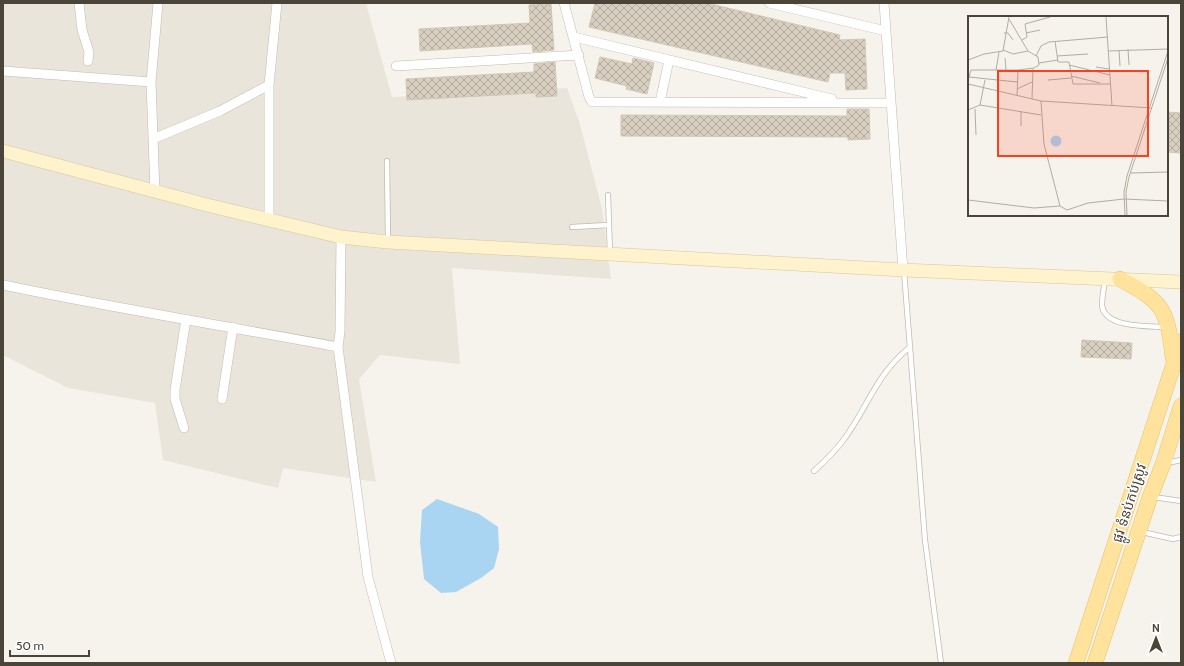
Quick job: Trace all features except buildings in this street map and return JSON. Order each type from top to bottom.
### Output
[{"type":"main road","points":[[3,151],[155,192],[341,237],[388,242],[904,270],[1181,282]]},
{"type":"main road","points":[[1113,279],[1142,291],[1157,302],[1170,328],[1174,364]]},
{"type":"main road","name":"ផ្លូវ ទំនប់កប់ស្រូវ","points":[[1076,663],[1181,342]]},
{"type":"main road","name":"ផ្លូវ ទំនប់កប់ស្រូវ","points":[[1095,663],[1150,497],[1163,464],[1181,406]]},
{"type":"street","points":[[79,3],[82,30],[89,52],[88,61]]},
{"type":"street","points":[[155,192],[152,82],[158,3]]},
{"type":"street","points":[[269,220],[269,85],[277,3]]},
{"type":"street","points":[[564,3],[589,97],[592,102],[891,102]]},
{"type":"street","points":[[769,3],[886,31]]},
{"type":"street","points":[[884,3],[904,270]]},
{"type":"street","points":[[574,37],[847,102]]},
{"type":"street","points":[[396,66],[579,55]]},
{"type":"street","points":[[660,102],[669,60]]},
{"type":"street","points":[[3,71],[152,82]]},
{"type":"street","points":[[153,139],[220,111],[269,85]]},
{"type":"street","points":[[341,237],[340,332],[338,347],[368,577],[391,663]]},
{"type":"street","points":[[3,285],[88,303],[186,319],[338,347]]},
{"type":"street","points":[[184,428],[175,399],[175,390],[186,319]]},
{"type":"street","points":[[222,399],[233,328]]},
{"type":"lane","points":[[387,161],[388,242]]},
{"type":"lane","points":[[608,194],[610,253]]},
{"type":"lane","points":[[572,227],[609,225]]},
{"type":"lane","points":[[904,270],[925,540],[941,663]]},
{"type":"lane","points":[[1113,279],[1102,306],[1107,316],[1118,323],[1170,328]]},
{"type":"lane","points":[[814,471],[842,443],[880,378],[896,358],[910,347]]},
{"type":"lane","points":[[1163,464],[1181,460]]},
{"type":"lane","points":[[1150,497],[1181,501]]},
{"type":"lane","points":[[1139,531],[1172,539],[1181,537]]},
{"type":"shaded area","points":[[3,3],[366,3],[392,97],[567,88],[580,124],[602,209],[611,279],[452,268],[460,364],[380,355],[359,379],[376,482],[283,468],[278,488],[163,460],[155,403],[68,388],[3,355]]},
{"type":"water","points":[[437,499],[479,514],[498,527],[499,549],[494,568],[481,578],[456,592],[441,593],[424,579],[420,542],[422,510]]}]
